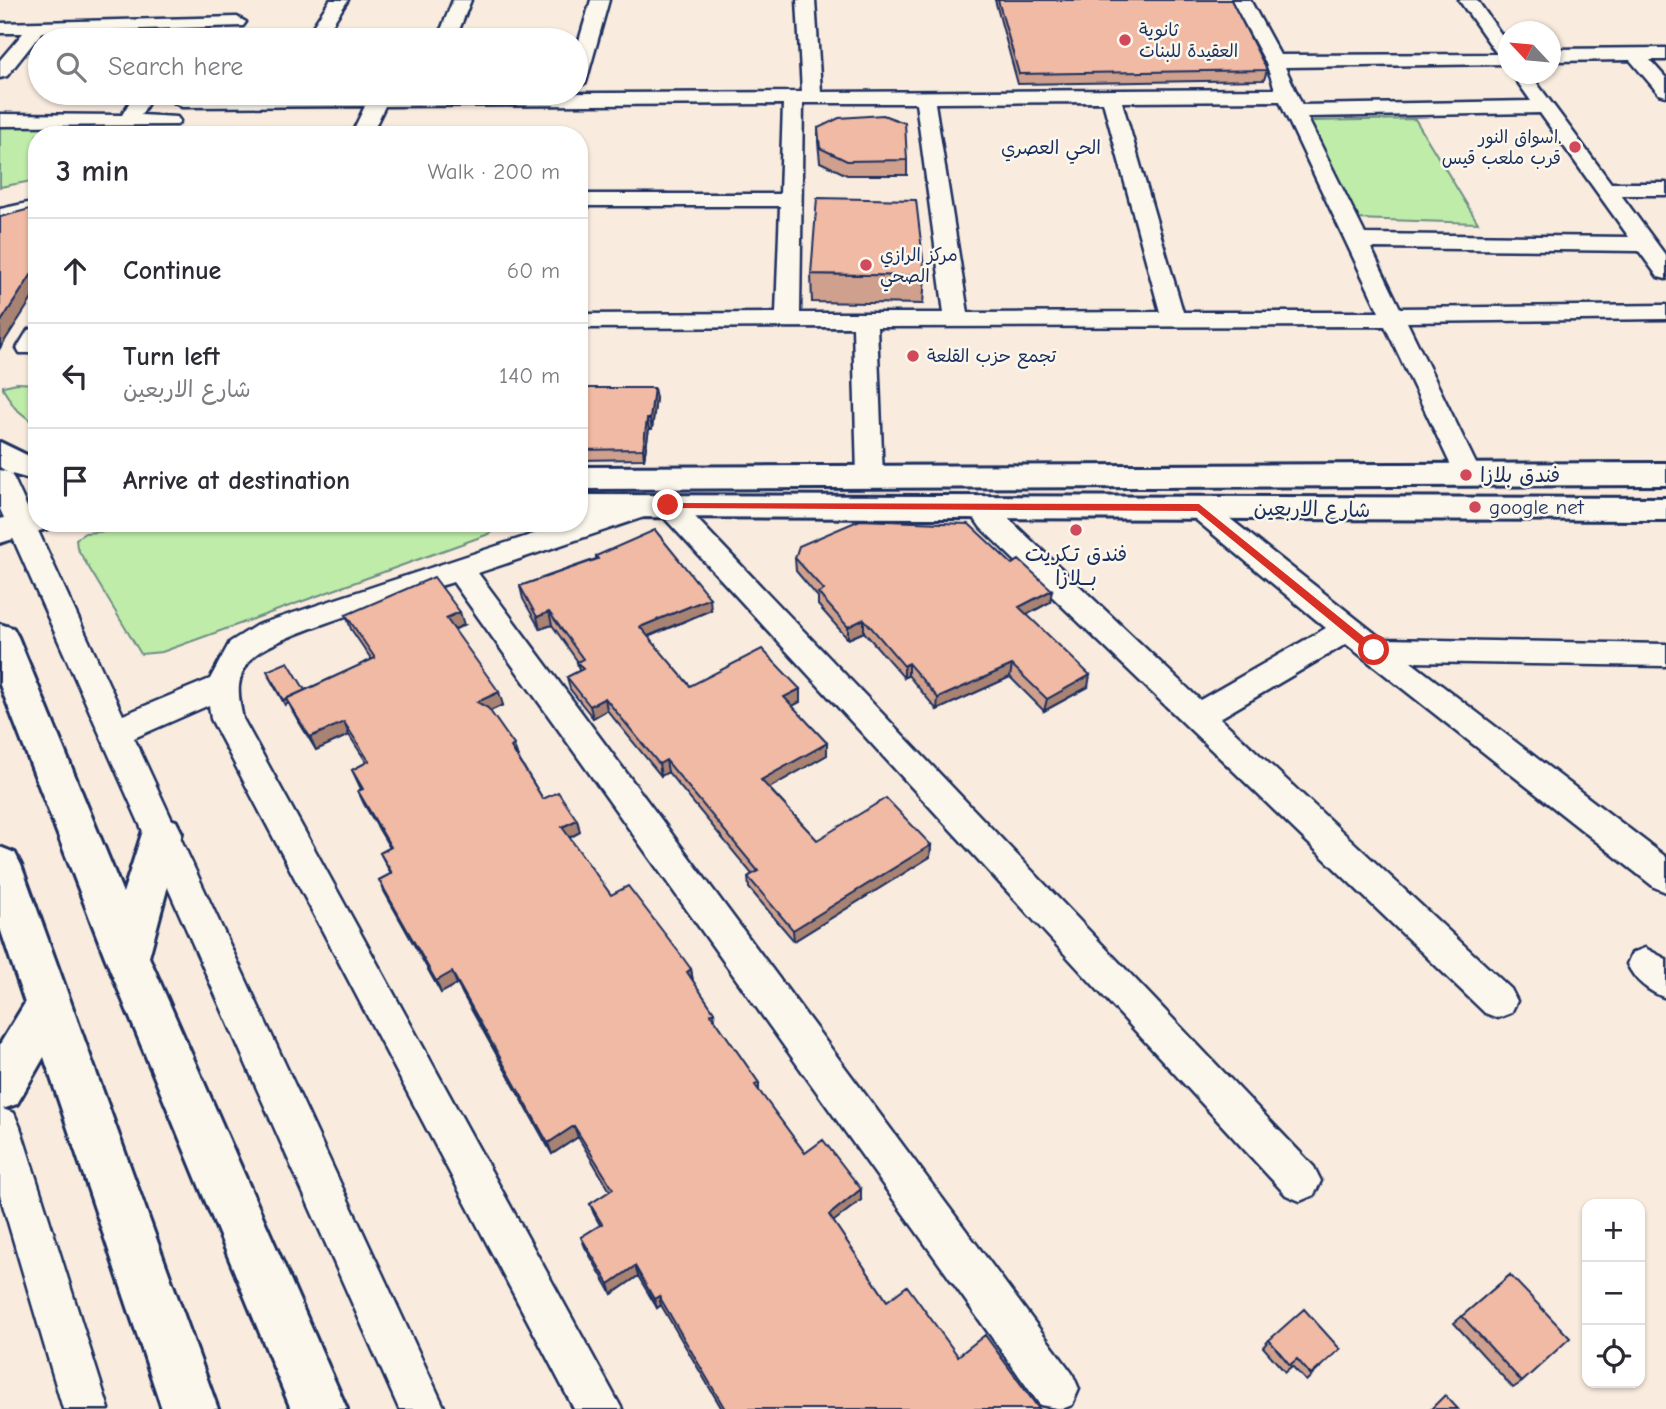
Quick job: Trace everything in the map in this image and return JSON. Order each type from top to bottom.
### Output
[{"type":"main road","points":[[0,452],[28,468]]},
{"type":"main road","name":"شارع الاربعين","points":[[588,505],[870,477],[1666,474]]},
{"type":"main road","name":"شارع الاربعين","points":[[588,480],[677,498],[982,509],[1666,509]]},
{"type":"main road","points":[[0,637],[127,957],[319,1409]]},
{"type":"main road","points":[[127,957],[161,833]]},
{"type":"main road","points":[[0,865],[190,1409]]},
{"type":"main road","points":[[0,1088],[48,1007]]},
{"type":"street","points":[[321,28],[339,0]]},
{"type":"street","points":[[450,28],[461,0]]},
{"type":"street","points":[[588,40],[600,0]]},
{"type":"street","points":[[788,320],[792,200],[802,97],[806,0]]},
{"type":"street","points":[[1241,0],[1274,61],[1291,103],[1468,474]]},
{"type":"street","points":[[1468,0],[1498,43]]},
{"type":"street","points":[[0,28],[183,23],[240,16],[232,28]]},
{"type":"street","points":[[180,28],[183,23]]},
{"type":"street","points":[[0,72],[28,38]]},
{"type":"street","points":[[1635,54],[1666,90]]},
{"type":"street","points":[[1561,55],[1666,54]]},
{"type":"street","points":[[1274,61],[1498,57]]},
{"type":"street","points":[[1529,84],[1666,272]]},
{"type":"street","points":[[588,91],[802,97],[1111,97],[1546,107]]},
{"type":"street","points":[[1111,97],[1174,321]]},
{"type":"street","points":[[925,98],[957,320]]},
{"type":"street","points":[[128,121],[137,105]]},
{"type":"street","points":[[167,126],[181,105]]},
{"type":"street","points":[[365,126],[375,105]]},
{"type":"street","points":[[0,120],[128,121],[155,126]]},
{"type":"street","points":[[1605,189],[1666,189]]},
{"type":"street","points":[[0,200],[28,194]]},
{"type":"street","points":[[588,200],[792,200]]},
{"type":"street","points":[[0,216],[28,209]]},
{"type":"street","points":[[1357,241],[1646,244]]},
{"type":"street","points":[[588,321],[1174,321],[1395,319],[1404,314],[1666,312]]},
{"type":"street","points":[[865,321],[870,477]]},
{"type":"street","points":[[0,479],[422,1409]]},
{"type":"street","points":[[588,527],[677,498],[1300,1181]]},
{"type":"street","points":[[1199,508],[1374,650],[1666,877]]},
{"type":"street","points":[[982,509],[991,521],[1200,715],[1499,1000]]},
{"type":"street","points":[[573,532],[254,640],[233,661],[220,687],[227,719],[599,1409]]},
{"type":"street","points":[[459,569],[1056,1389]]},
{"type":"street","points":[[1200,715],[1348,629]]},
{"type":"street","points":[[1374,650],[1666,655]]},
{"type":"street","points":[[116,732],[220,687]]},
{"type":"street","points":[[0,1128],[86,1409]]},
{"type":"green space","points":[[1415,119],[1478,223],[1355,219],[1309,121]]},
{"type":"green space","points":[[0,127],[28,127],[28,182],[0,187]]},
{"type":"green space","points":[[28,384],[28,419],[15,408],[3,386]]},
{"type":"green space","points":[[492,532],[162,652],[141,654],[77,548],[76,539],[85,533]]},
{"type":"building","name":"ثانوية العقيدة للبنات","points":[[998,0],[1231,0],[1267,70],[1019,74]]},
{"type":"building","points":[[883,115],[905,123],[907,160],[847,161],[820,148],[818,128],[839,118]]},
{"type":"building","name":"مركز الرازي الصحي","points":[[817,198],[916,200],[925,276],[811,274]]},
{"type":"building","points":[[28,209],[28,280],[0,323],[0,217]]},
{"type":"building","points":[[588,388],[654,388],[643,449],[588,450]]},
{"type":"building","points":[[860,520],[969,524],[1012,564],[1019,560],[1052,590],[1019,607],[1090,675],[1047,699],[1012,665],[938,698],[908,663],[904,666],[864,619],[848,627],[818,593],[824,590],[795,558],[799,546]]},
{"type":"building","points":[[655,530],[710,598],[640,627],[690,686],[762,649],[800,689],[784,697],[827,743],[761,780],[817,840],[886,798],[931,845],[793,930],[748,877],[758,871],[666,760],[659,764],[605,698],[590,706],[567,677],[583,669],[577,662],[583,659],[549,612],[537,617],[520,586],[598,559],[596,556]]},
{"type":"building","points":[[434,577],[460,612],[446,618],[499,692],[477,702],[488,708],[514,745],[511,747],[543,799],[558,792],[577,820],[562,827],[611,895],[628,886],[678,951],[691,969],[687,972],[714,1012],[711,1014],[759,1083],[755,1085],[805,1153],[823,1140],[861,1189],[829,1215],[887,1301],[907,1286],[958,1356],[985,1335],[1039,1409],[725,1409],[659,1296],[654,1299],[635,1266],[609,1284],[581,1237],[602,1224],[590,1204],[613,1189],[574,1126],[548,1143],[452,972],[436,981],[379,880],[392,873],[380,853],[391,847],[358,791],[363,789],[352,770],[369,761],[344,722],[310,737],[286,699],[375,658],[346,615]]},
{"type":"building","points":[[288,662],[305,690],[283,700],[267,671]]},
{"type":"building","points":[[1510,1275],[1570,1338],[1522,1382],[1462,1316]]},
{"type":"building","points":[[1304,1309],[1340,1349],[1311,1375],[1297,1359],[1290,1365],[1269,1340]]},
{"type":"building","points":[[1445,1395],[1458,1409],[1431,1409]]},
{"type":"place","name":"ثانوية العقيدة للبنات","points":[[1125,40]]},
{"type":"place","name":"اسواق النور. قرب ملعب قيس","points":[[1575,147]]},
{"type":"place","name":"مركز الرازي الصحي","points":[[866,265]]},
{"type":"place","name":"تجمع حزب القلعة","points":[[913,356]]},
{"type":"place","name":"فندق بلازا","points":[[1466,475]]},
{"type":"place","name":"google net","points":[[1475,507]]},
{"type":"place","name":"فندق تـكريت بــلازا","points":[[1076,530]]},
{"type":"district","name":"الحي العصري","points":[[1051,147]]},
{"type":"route","points":[[668,505],[982,509],[1199,508],[1374,650]]}]
